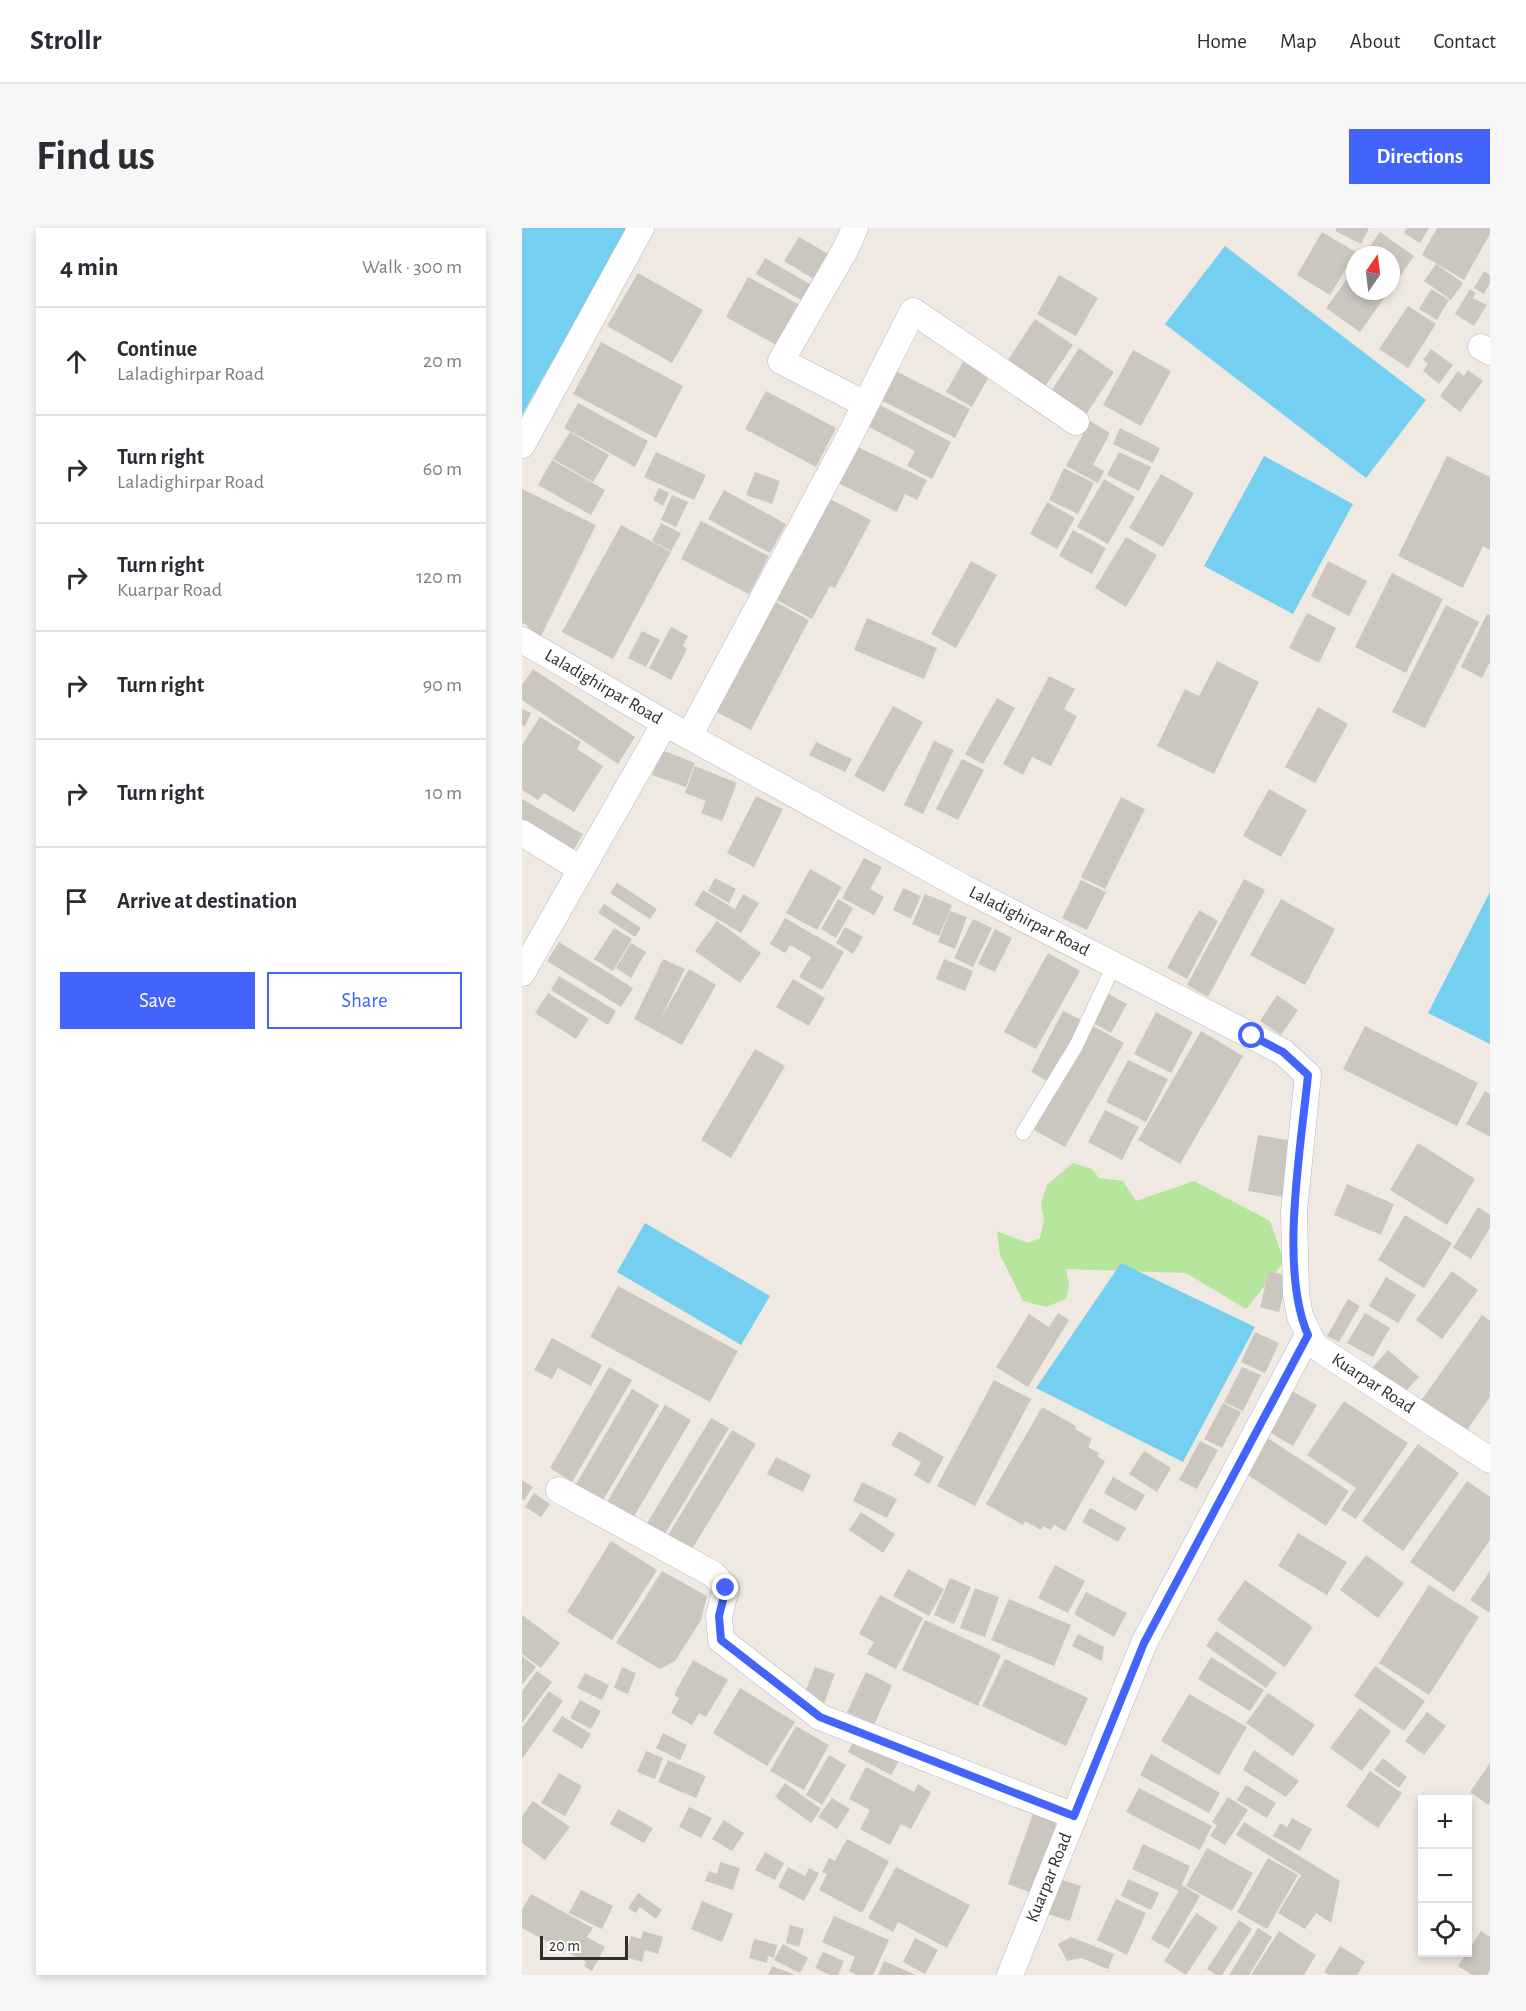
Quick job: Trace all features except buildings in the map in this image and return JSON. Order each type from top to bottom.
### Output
[{"type":"street","points":[[522,445],[641,228]]},
{"type":"street","points":[[855,228],[781,361],[865,404]]},
{"type":"street","points":[[689,736],[913,311],[1076,422]]},
{"type":"street","name":"Laladighirpar Road","points":[[522,640],[665,723],[966,889],[1283,1052],[1308,1075],[1294,1211],[1296,1294],[1300,1316],[1308,1335]]},
{"type":"street","points":[[522,973],[665,723]]},
{"type":"street","points":[[522,833],[581,869]]},
{"type":"street","name":"Kuarpar Road","points":[[1010,1975],[1144,1643],[1308,1335],[1321,1350],[1490,1460]]},
{"type":"street","points":[[559,1490],[713,1574],[726,1588],[719,1616],[721,1640],[820,1717],[1074,1816]]},
{"type":"lane","points":[[1023,1133],[1076,1046],[1114,965]]},
{"type":"green space","points":[[1073,1163],[1092,1169],[1099,1178],[1123,1181],[1136,1201],[1194,1181],[1270,1221],[1284,1262],[1246,1309],[1186,1273],[1066,1269],[1069,1285],[1066,1299],[1046,1307],[1023,1301],[1000,1255],[997,1231],[1028,1243],[1040,1238],[1044,1220],[1041,1203],[1047,1185]]},
{"type":"water","points":[[522,228],[628,228],[522,415]]},
{"type":"water","points":[[1225,246],[1426,400],[1366,478],[1165,324]]},
{"type":"water","points":[[1264,456],[1353,504],[1293,614],[1204,566]]},
{"type":"water","points":[[1490,892],[1490,1044],[1428,1013]]},
{"type":"water","points":[[645,1223],[770,1296],[741,1345],[617,1272]]},
{"type":"water","points":[[1121,1263],[1255,1327],[1183,1462],[1036,1388]]},
{"type":"route","points":[[726,1588],[719,1616],[721,1640],[820,1717],[1074,1816],[1144,1643],[1308,1335],[1300,1316],[1296,1294],[1294,1211],[1308,1075],[1283,1052],[1252,1036]]}]
